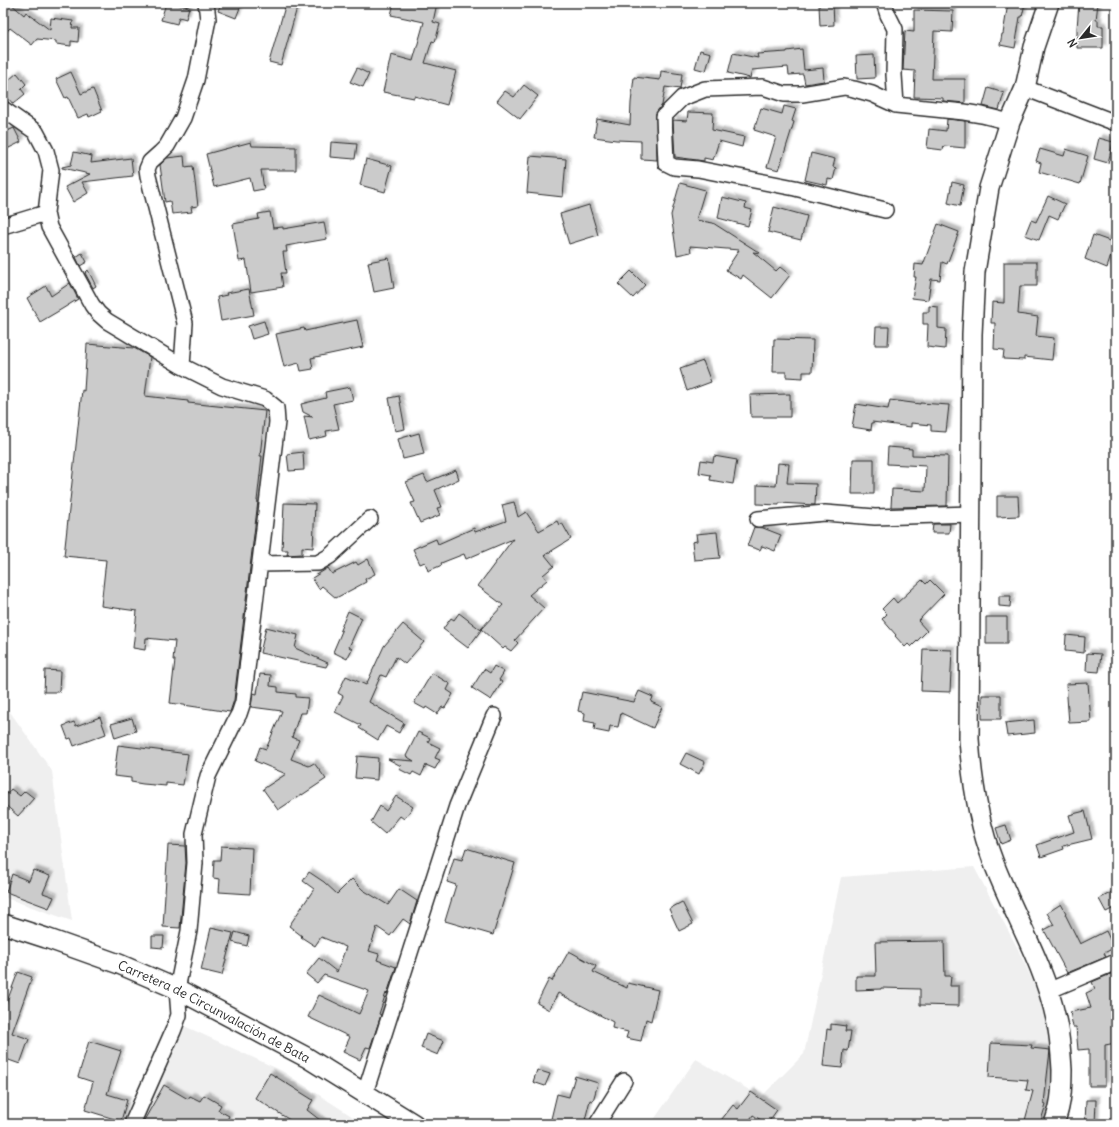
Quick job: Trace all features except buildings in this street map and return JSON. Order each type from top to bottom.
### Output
[{"type":"main road","points":[[1049,3],[1034,47],[1025,88],[1010,122],[989,188],[975,272],[972,334],[969,739],[971,770],[975,794],[981,824],[992,860],[1037,960],[1056,1018],[1060,1040],[1062,1084],[1059,1106],[1054,1124]]},
{"type":"main road","name":"Carretera de Circunvalación de Bata","points":[[3,924],[118,964],[177,989],[306,1057],[414,1124]]},
{"type":"street","points":[[182,366],[184,322],[147,169],[150,162],[167,146],[183,118],[196,80],[208,19],[206,3]]},
{"type":"street","points":[[884,3],[895,29],[894,75],[896,105]]},
{"type":"street","points":[[885,210],[795,188],[698,169],[674,167],[666,163],[664,116],[682,98],[705,90],[762,88],[784,94],[802,94],[844,87],[854,88],[872,94],[896,105],[970,113],[1010,122]]},
{"type":"street","points":[[1025,88],[1116,123]]},
{"type":"street","points":[[3,109],[36,132],[46,151],[51,170],[46,213],[49,227],[92,305],[98,313],[107,321],[182,366],[222,386],[265,399],[276,408],[277,422],[243,702],[239,714],[208,776],[194,834],[195,863],[189,931],[177,989],[179,1015],[132,1124]]},
{"type":"street","points":[[3,226],[46,213]]},
{"type":"street","points":[[758,519],[825,513],[875,517],[970,514]]},
{"type":"street","points":[[260,564],[318,563],[330,556],[370,519]]},
{"type":"street","points":[[365,1093],[457,806],[494,716]]},
{"type":"street","points":[[1048,991],[1116,962]]},
{"type":"street","points":[[597,1124],[624,1081]]},
{"type":"shaded area","points":[[3,702],[52,771],[72,921],[3,897]]},
{"type":"shaded area","points":[[974,867],[1018,949],[1045,1008],[1060,1090],[1047,1124],[651,1124],[696,1059],[762,1096],[804,1054],[841,877]]},
{"type":"shaded area","points":[[180,1024],[282,1071],[364,1124],[131,1124]]}]
